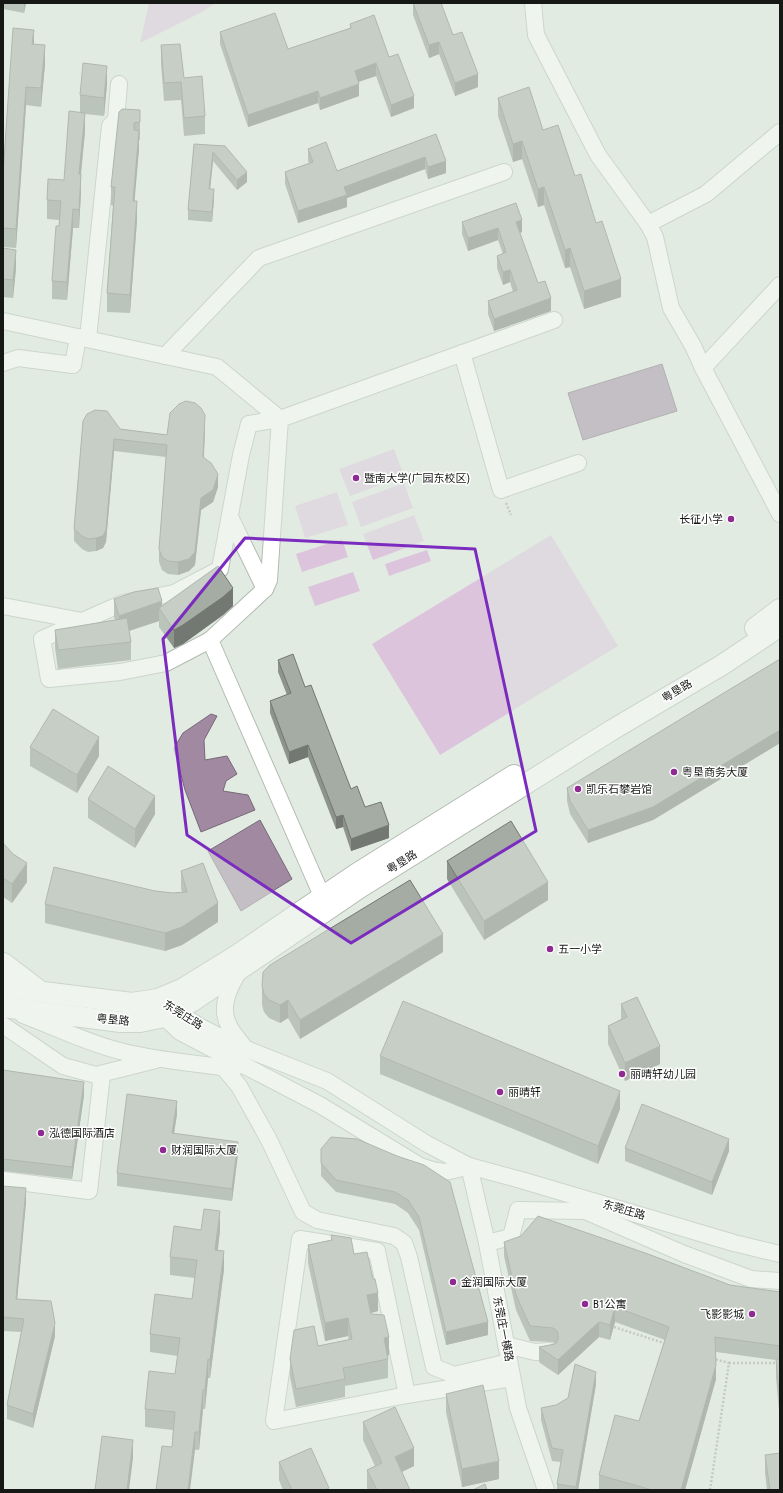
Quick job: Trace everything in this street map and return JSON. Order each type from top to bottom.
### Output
[{"type":"highway","points":[[3,964],[37,990]]},
{"type":"main road","name":"粤垦路","points":[[166,1009],[182,989],[237,955],[322,896],[450,814],[757,627],[780,609]]},
{"type":"main road","name":"粤垦路","points":[[3,1007],[121,1022],[140,1022],[166,1009],[193,1001],[362,887],[606,734],[722,665],[780,625]]},
{"type":"main road","name":"粤垦路","points":[[3,987],[37,990],[166,1009]]},
{"type":"street","points":[[533,3],[536,35],[598,155],[648,224],[655,237],[671,308],[694,346],[702,368],[780,514]]},
{"type":"street","points":[[3,363],[18,358],[73,365],[83,338],[110,126],[116,120],[119,84]]},
{"type":"street","points":[[648,224],[706,194],[780,132]]},
{"type":"street","points":[[165,356],[259,258],[504,172]]},
{"type":"street","points":[[702,368],[780,285]]},
{"type":"street","points":[[280,419],[269,580],[265,590],[210,640],[166,663],[120,672],[48,679],[42,639],[123,603],[174,593],[220,570],[241,455],[250,424],[280,419],[554,320]]},
{"type":"street","points":[[3,321],[217,367],[280,419]]},
{"type":"street","points":[[462,353],[500,490],[578,463]]},
{"type":"street","points":[[230,517],[265,590]]},
{"type":"street","points":[[3,606],[82,621]]},
{"type":"street","points":[[210,640],[322,896]]},
{"type":"street","points":[[240,970],[227,995],[224,1009],[229,1027],[246,1050]]},
{"type":"street","points":[[3,1007],[88,1041],[123,1052],[159,1060],[255,1072]]},
{"type":"street","name":"东莞庄路","points":[[166,1009],[246,1050],[327,1081],[427,1144],[469,1166],[734,1243],[780,1254]]},
{"type":"street","name":"东莞庄路","points":[[166,1009],[180,1032],[320,1105],[420,1166],[438,1172],[450,1172],[469,1166]]},
{"type":"street","points":[[3,1025],[63,1066],[96,1075],[101,1080]]},
{"type":"street","points":[[69,1083],[101,1080],[159,1060]]},
{"type":"street","points":[[223,1067],[238,1086],[269,1140],[303,1212],[318,1220],[394,1236],[404,1244],[409,1257],[434,1367],[454,1375],[510,1362]]},
{"type":"street","points":[[3,1180],[89,1191],[101,1080]]},
{"type":"street","name":"东莞庄一横路","points":[[469,1166],[487,1243],[518,1408],[546,1490]]},
{"type":"street","points":[[487,1243],[511,1237],[518,1210],[585,1211],[684,1254],[751,1279],[780,1282]]},
{"type":"street","points":[[407,1395],[378,1251],[300,1239],[274,1421],[407,1395],[512,1378]]},
{"type":"street","points":[[506,1345],[535,1352],[549,1351]]},
{"type":"path","points":[[614,1327],[671,1345]]},
{"type":"path","points":[[707,1356],[729,1364],[780,1362]]},
{"type":"path","points":[[710,1490],[729,1364]]},
{"type":"highlighted area","points":[[245,538],[475,549],[536,831],[351,943],[187,835],[163,639]]},
{"type":"shaded area","points":[[149,3],[216,3],[200,13],[140,43]]},
{"type":"shaded area","points":[[662,364],[677,411],[583,440],[568,393]]},
{"type":"shaded area","points":[[394,449],[404,476],[350,496],[339,469]]},
{"type":"shaded area","points":[[404,483],[413,508],[361,527],[352,502]]},
{"type":"shaded area","points":[[337,492],[348,525],[305,538],[295,506]]},
{"type":"shaded area","points":[[414,515],[424,541],[373,560],[363,534]]},
{"type":"shaded area","points":[[551,535],[618,646],[440,755],[372,644]]},
{"type":"shaded area","points":[[342,539],[348,557],[302,572],[296,554]]},
{"type":"shaded area","points":[[427,550],[431,561],[389,576],[385,564]]},
{"type":"shaded area","points":[[353,572],[360,591],[315,606],[308,587]]},
{"type":"shaded area","points":[[211,714],[217,716],[204,740],[205,760],[227,756],[237,774],[226,781],[223,791],[248,795],[255,810],[201,832],[185,790],[174,748],[183,733]]},
{"type":"shaded area","points":[[260,820],[292,879],[241,911],[208,851]]},
{"type":"building","points":[[413,3],[441,3],[453,35],[462,32],[478,74],[455,83],[439,42],[429,45]]},
{"type":"building","points":[[275,13],[288,49],[351,28],[350,24],[374,15],[389,57],[398,54],[414,96],[391,105],[376,63],[355,71],[359,84],[320,98],[318,91],[248,115],[220,32]]},
{"type":"building","points":[[13,28],[34,30],[32,44],[45,45],[41,88],[26,87],[16,229],[3,228],[3,174]]},
{"type":"building","points":[[180,44],[184,78],[202,76],[205,116],[184,118],[181,82],[164,83],[161,45]]},
{"type":"building","points":[[83,63],[107,66],[104,98],[80,95]]},
{"type":"building","points":[[529,87],[543,130],[558,125],[575,176],[581,174],[596,223],[602,221],[621,279],[584,291],[570,248],[565,250],[544,187],[538,189],[522,141],[513,144],[498,98]]},
{"type":"building","points":[[122,109],[140,110],[140,122],[134,123],[134,130],[139,131],[133,201],[137,201],[130,295],[107,293],[115,187],[111,187],[119,112]]},
{"type":"building","points":[[69,111],[85,113],[79,174],[81,174],[79,210],[73,209],[67,282],[52,281],[56,226],[59,226],[61,201],[47,200],[48,179],[64,180]]},
{"type":"building","points":[[436,134],[446,161],[428,167],[425,157],[344,187],[347,195],[298,211],[285,172],[313,162],[308,149],[326,142],[337,171]]},
{"type":"building","points":[[194,144],[225,146],[247,172],[237,180],[213,152],[209,189],[214,189],[212,212],[188,210]]},
{"type":"building","points":[[516,203],[522,220],[516,222],[538,283],[545,281],[551,298],[494,319],[488,301],[517,290],[510,270],[503,272],[497,256],[506,252],[498,228],[468,238],[462,222]]},
{"type":"building","points":[[3,248],[16,250],[13,280],[3,279]]},
{"type":"building","points":[[186,401],[195,403],[201,408],[205,415],[203,457],[211,463],[218,474],[213,490],[201,498],[195,552],[189,559],[178,562],[168,561],[162,557],[159,549],[167,445],[114,439],[106,530],[103,536],[96,538],[88,539],[82,536],[74,529],[83,421],[87,414],[95,410],[107,411],[120,429],[167,435],[170,413],[179,404]]},
{"type":"building","points":[[218,566],[233,588],[223,597],[174,630],[159,608]]},
{"type":"building","points":[[158,588],[162,601],[119,616],[114,599],[134,592]]},
{"type":"building","points":[[127,618],[131,642],[58,650],[55,630]]},
{"type":"building","points":[[293,654],[305,687],[311,685],[351,789],[357,786],[365,807],[381,802],[389,825],[351,839],[343,815],[336,817],[308,745],[289,752],[270,701],[291,693],[278,660]]},
{"type":"building","name":"粤垦商务大厦","points":[[780,659],[780,730],[653,807],[588,830],[570,801],[567,788]]},
{"type":"building","points":[[53,709],[99,737],[77,775],[30,747]]},
{"type":"building","points":[[108,766],[155,796],[135,829],[88,799]]},
{"type":"building","points":[[511,821],[548,882],[484,921],[447,861]]},
{"type":"building","points":[[3,843],[13,854],[27,863],[12,884],[3,878]]},
{"type":"building","points":[[203,863],[218,903],[182,927],[165,933],[45,904],[54,867],[155,891],[173,893],[187,892],[181,871]]},
{"type":"building","points":[[410,880],[443,934],[300,1020],[288,1000],[280,1005],[269,1000],[264,994],[262,986],[263,972],[270,965]]},
{"type":"building","points":[[637,997],[660,1046],[625,1063],[608,1026],[627,1017],[621,1004]]},
{"type":"building","name":"丽晴轩","points":[[403,1001],[620,1091],[598,1146],[380,1056]]},
{"type":"building","name":"泓德国际酒店","points":[[3,1070],[84,1082],[72,1167],[3,1159]]},
{"type":"building","name":"财润国际大厦","points":[[127,1094],[177,1101],[172,1133],[238,1142],[232,1189],[117,1173]]},
{"type":"building","points":[[642,1104],[729,1139],[712,1182],[625,1148]]},
{"type":"building","name":"金润国际大厦","points":[[331,1137],[357,1139],[397,1156],[424,1165],[450,1182],[488,1322],[446,1332],[419,1217],[408,1200],[395,1192],[336,1180],[321,1163],[321,1149]]},
{"type":"building","points":[[3,1186],[26,1188],[16,1299],[51,1301],[55,1323],[33,1414],[7,1405],[24,1319],[3,1317]]},
{"type":"building","points":[[204,1209],[220,1211],[215,1250],[224,1251],[210,1360],[208,1359],[205,1390],[203,1390],[199,1432],[195,1432],[188,1490],[156,1490],[162,1446],[172,1447],[175,1412],[145,1409],[149,1371],[175,1374],[180,1338],[150,1334],[155,1294],[192,1299],[197,1260],[170,1257],[174,1226],[201,1230]]},
{"type":"building","points":[[538,1216],[648,1254],[730,1285],[780,1292],[780,1346],[715,1337],[716,1365],[681,1490],[652,1490],[599,1475],[615,1415],[639,1421],[669,1327],[615,1307],[610,1325],[599,1322],[558,1360],[540,1348],[539,1347],[555,1344],[558,1340],[557,1331],[553,1328],[530,1326],[516,1295],[504,1242],[521,1236]]},
{"type":"building","points":[[331,1235],[351,1238],[354,1254],[367,1252],[373,1279],[375,1279],[378,1293],[367,1295],[371,1314],[384,1315],[389,1337],[384,1338],[388,1359],[343,1368],[345,1379],[296,1389],[290,1359],[294,1330],[314,1326],[318,1346],[352,1339],[348,1318],[325,1323],[308,1245],[332,1240]]},
{"type":"building","points":[[776,1359],[780,1359],[780,1404]]},
{"type":"building","points":[[575,1364],[596,1372],[576,1487],[557,1484],[563,1450],[552,1448],[541,1408],[556,1405],[568,1398]]},
{"type":"building","points":[[483,1385],[499,1461],[462,1469],[446,1394]]},
{"type":"building","points":[[395,1407],[414,1448],[395,1457],[410,1490],[377,1490],[367,1470],[382,1463],[363,1422]]},
{"type":"building","points":[[102,1436],[133,1440],[127,1490],[95,1490]]},
{"type":"building","points":[[311,1448],[329,1488],[325,1490],[292,1490],[279,1462]]},
{"type":"building","points":[[780,1453],[780,1490],[770,1490],[765,1455]]},
{"type":"building","points":[[485,1484],[487,1490],[473,1490]]},
{"type":"place","name":"暨南大学(广园东校区)","points":[[356,478]]},
{"type":"place","name":"长征小学","points":[[731,519]]},
{"type":"place","name":"粤垦商务大厦","points":[[674,772]]},
{"type":"place","name":"凯乐石攀岩馆","points":[[578,789]]},
{"type":"place","name":"五一小学","points":[[550,949]]},
{"type":"place","name":"丽晴轩幼儿园","points":[[622,1074]]},
{"type":"place","name":"丽晴轩","points":[[500,1092]]},
{"type":"place","name":"泓德国际酒店","points":[[41,1133]]},
{"type":"place","name":"财润国际大厦","points":[[163,1150]]},
{"type":"place","name":"金润国际大厦","points":[[453,1282]]},
{"type":"place","name":"B1公寓","points":[[585,1304]]},
{"type":"place","name":"飞影影城","points":[[752,1314]]}]
